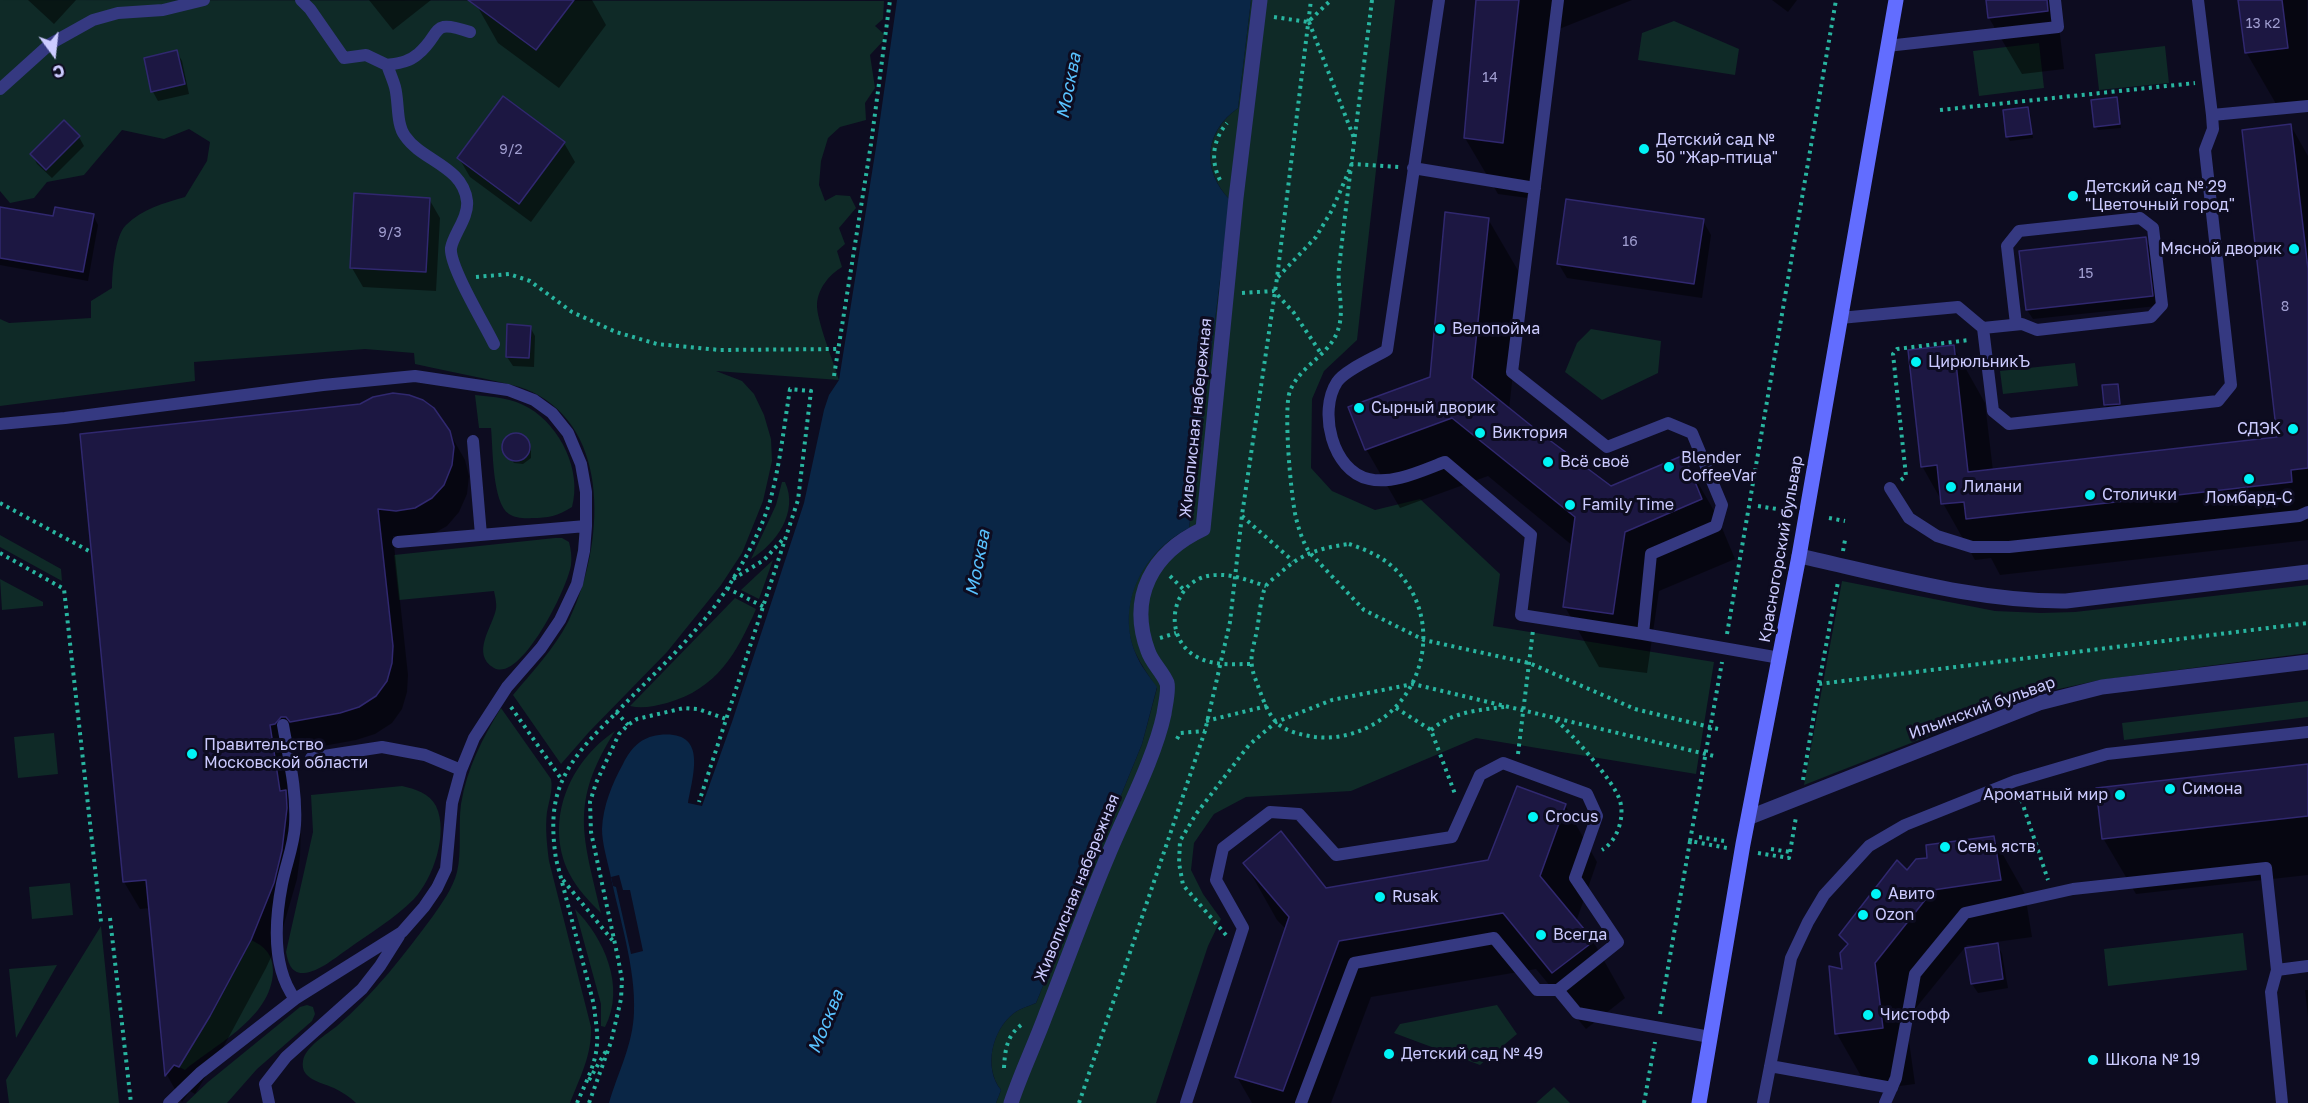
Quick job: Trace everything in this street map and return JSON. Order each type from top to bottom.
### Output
[{"type":"main road","name":"Красногорский бульвар","points":[[1699,1103],[1799,556],[1896,0]]},
{"type":"street","name":"Живописная набережная","points":[[1011,1103],[1087,904],[1149,757],[1163,715],[1167,684],[1149,655],[1143,637],[1141,618],[1143,599],[1148,580],[1164,556],[1185,537],[1203,529],[1226,294],[1260,8]]},
{"type":"street","points":[[1799,556],[1993,598],[2027,601],[2066,601],[2308,572]]},
{"type":"street","name":"Ильинский бульвар","points":[[1750,817],[2038,703],[2102,687],[2308,662]]},
{"type":"lane","points":[[0,89],[50,44],[93,20],[136,6],[163,10],[204,0]]},
{"type":"lane","points":[[301,0],[310,9],[344,58],[366,55],[387,65],[406,62],[419,54],[438,28],[450,25],[470,32]]},
{"type":"lane","points":[[1439,0],[1388,350],[1338,381],[1330,398],[1327,416],[1331,436],[1350,469],[1368,479],[1404,476],[1445,462],[1531,535],[1521,615],[1780,658]]},
{"type":"lane","points":[[1558,0],[1512,372],[1607,447],[1668,423],[1692,433],[1722,505],[1716,526],[1651,554],[1643,634]]},
{"type":"lane","points":[[1887,46],[2058,27],[2055,0]]},
{"type":"lane","points":[[1840,318],[1958,307],[1984,333],[1993,411],[2009,424],[2218,400],[2231,385],[2205,150],[2213,129],[2198,0]]},
{"type":"lane","points":[[387,65],[395,87],[403,134],[412,145],[449,170],[459,180],[467,201],[461,227],[451,247],[453,264],[495,344]]},
{"type":"lane","points":[[2212,115],[2308,105]]},
{"type":"lane","points":[[1413,168],[1534,188]]},
{"type":"lane","points":[[1984,333],[2016,324],[2037,330],[2151,317],[2162,305],[2153,228],[2140,218],[2019,231],[2007,246],[2016,324]]},
{"type":"lane","points":[[0,424],[416,376],[508,390],[534,400],[552,413],[568,433],[586,492],[584,551],[577,584],[560,620],[542,648],[502,694],[474,738],[461,770],[452,802],[446,869],[437,888],[402,932],[362,989],[286,1057],[265,1084],[269,1103]]},
{"type":"lane","points":[[473,441],[481,535]]},
{"type":"lane","points":[[1890,488],[1909,518],[1937,536],[1972,547],[2021,546],[2299,516],[2308,512]]},
{"type":"lane","points":[[398,542],[586,526]]},
{"type":"lane","points":[[283,725],[296,798],[295,829],[282,884],[278,914],[278,953],[284,980],[295,999]]},
{"type":"lane","points":[[1763,1103],[1791,958],[1824,895],[1869,846],[1905,825],[2015,781],[2107,754],[2308,732]]},
{"type":"lane","points":[[311,758],[382,747],[425,755],[461,770]]},
{"type":"lane","points":[[1186,1103],[1243,928],[1216,880],[1223,848],[1270,812],[1299,814],[1336,855],[1452,837],[1480,775],[1503,763],[1587,794],[1597,816],[1575,878],[1618,942],[1558,990],[1537,990],[1494,938],[1354,963],[1301,1103]]},
{"type":"lane","points":[[1885,1103],[1896,1078],[1915,974],[1965,913],[2073,889],[2266,867],[2277,970],[2271,992],[2282,1103]]},
{"type":"lane","points":[[168,1103],[200,1073],[295,999],[402,932]]},
{"type":"lane","points":[[2277,970],[2308,966]]},
{"type":"lane","points":[[1558,990],[1577,1013],[1710,1037]]},
{"type":"lane","points":[[1770,1066],[1892,1088]]},
{"type":"path","points":[[834,376],[871,144],[890,0]]},
{"type":"path","points":[[1079,1103],[1202,742],[1230,622],[1242,515],[1277,278],[1311,0]]},
{"type":"path","points":[[1308,22],[1331,0]]},
{"type":"path","points":[[1372,0],[1339,271],[1340,323],[1335,339],[1322,355],[1304,370],[1289,392],[1287,424],[1296,517],[1309,552],[1364,610],[1424,640],[1529,663],[1635,709],[1718,729]]},
{"type":"path","points":[[1690,841],[1836,0]]},
{"type":"path","points":[[1260,8],[1308,22]]},
{"type":"path","points":[[1308,22],[1355,140]]},
{"type":"path","points":[[1940,110],[2208,81]]},
{"type":"path","points":[[1277,278],[1316,237],[1332,210],[1352,164]]},
{"type":"path","points":[[1352,164],[1413,168]]},
{"type":"path","points":[[460,278],[509,274],[530,281],[572,312],[616,332],[657,344],[720,350],[838,349]]},
{"type":"path","points":[[1226,294],[1274,291]]},
{"type":"path","points":[[1274,291],[1294,313],[1322,355]]},
{"type":"path","points":[[1890,488],[1906,476],[1893,354],[1897,349],[1984,333]]},
{"type":"path","points":[[577,1103],[594,1063],[597,1045],[594,1005],[553,836],[553,814],[562,780],[581,751],[699,624],[733,579],[746,556],[769,503],[790,389],[811,391],[801,482],[788,534],[699,802]]},
{"type":"path","points":[[0,503],[91,552]]},
{"type":"path","points":[[1758,506],[1783,510]]},
{"type":"path","points":[[1242,515],[1293,561]]},
{"type":"path","points":[[1828,518],[1845,521]]},
{"type":"path","points":[[733,579],[765,560],[788,534]]},
{"type":"path","points":[[1843,552],[1845,540]]},
{"type":"path","points":[[1349,544],[1382,558],[1408,584],[1422,617],[1424,640],[1419,671],[1413,684],[1396,708],[1373,725],[1356,733],[1339,737],[1303,735],[1286,729],[1276,722],[1250,664],[1266,586],[1293,561],[1309,552],[1349,544]]},
{"type":"path","points":[[0,553],[64,589],[101,922]]},
{"type":"path","points":[[1250,664],[1221,664],[1199,658],[1181,643],[1174,622],[1174,610],[1178,599],[1193,582],[1215,574],[1234,576],[1266,586]]},
{"type":"path","points":[[1794,832],[1839,578]]},
{"type":"path","points":[[727,588],[764,607]]},
{"type":"path","points":[[1516,768],[1534,618]]},
{"type":"path","points":[[1237,946],[1183,885],[1179,864],[1180,841],[1196,814],[1249,745],[1276,722],[1332,700],[1413,684],[1714,756]]},
{"type":"path","points":[[502,694],[562,780]]},
{"type":"path","points":[[1206,721],[1267,706]]},
{"type":"path","points":[[1431,730],[1441,721],[1470,711],[1508,706]]},
{"type":"path","points":[[589,1103],[611,1042],[621,999],[622,980],[591,832],[590,802],[602,767],[619,734],[628,724],[648,715],[684,708],[699,709],[726,719]]},
{"type":"path","points":[[1396,708],[1431,730],[1462,814]]},
{"type":"path","points":[[616,712],[628,724]]},
{"type":"path","points":[[2015,781],[2052,893]]},
{"type":"path","points":[[1699,837],[1724,841]]},
{"type":"path","points":[[1771,849],[1790,852]]},
{"type":"path","points":[[561,876],[615,944]]},
{"type":"path","points":[[111,918],[131,1103]]},
{"type":"path","points":[[581,1093],[611,1042]]},
{"type":"green space","points":[[0,0],[884,1],[883,19],[875,26],[884,34],[883,41],[870,55],[875,88],[865,103],[866,120],[840,127],[828,138],[821,161],[819,185],[825,201],[836,195],[850,196],[856,208],[839,228],[845,244],[837,251],[842,267],[825,282],[817,304],[822,330],[839,380],[716,371],[742,381],[754,394],[764,415],[771,439],[772,461],[763,501],[742,553],[721,585],[667,652],[561,764],[513,695],[556,642],[568,622],[588,565],[593,533],[594,500],[590,468],[580,439],[563,414],[538,395],[513,385],[415,364],[414,353],[365,349],[194,362],[195,381],[0,406],[0,319],[9,323],[91,318],[91,301],[112,288],[115,255],[122,230],[132,219],[146,211],[185,197],[207,161],[210,142],[189,129],[164,139],[122,130],[84,175],[47,182],[34,198],[10,203],[0,191]]},
{"type":"green space","points":[[1251,0],[1395,0],[1357,340],[1324,371],[1312,399],[1311,468],[1332,491],[1375,510],[1420,499],[1500,574],[1493,626],[1714,662],[1696,774],[1476,738],[1351,791],[1246,797],[1214,814],[1194,843],[1191,870],[1203,894],[1221,919],[1208,946],[1156,1103],[996,1103],[1001,1090],[992,1071],[991,1060],[995,1039],[1006,1020],[1022,1008],[1036,1003],[1142,744],[1157,688],[1135,652],[1130,633],[1131,597],[1147,564],[1173,538],[1189,528],[1230,200],[1214,176],[1210,152],[1218,129],[1238,108]]},
{"type":"green space","points":[[1674,21],[1739,49],[1735,75],[1638,60],[1642,33]]},
{"type":"green space","points":[[2039,43],[2044,88],[1979,96],[1973,51]]},
{"type":"green space","points":[[2165,46],[2169,83],[2099,90],[2095,54]]},
{"type":"green space","points":[[1591,329],[1661,341],[1658,373],[1602,400],[1565,372],[1577,343]]},
{"type":"green space","points":[[2075,363],[2078,386],[2003,394],[2000,371]]},
{"type":"green space","points":[[475,395],[516,402],[529,408],[551,426],[566,451],[571,465],[574,479],[572,507],[562,513],[543,518],[517,517],[509,514],[503,508],[496,487],[491,428],[479,428]]},
{"type":"green space","points":[[782,482],[785,482],[789,493],[787,516],[783,526],[769,545],[751,559],[776,505]]},
{"type":"green space","points":[[0,535],[61,569],[62,581],[0,547]]},
{"type":"green space","points":[[562,538],[569,542],[571,551],[571,565],[562,592],[542,630],[529,648],[517,661],[505,669],[494,668],[487,662],[483,648],[496,609],[494,591],[399,600],[394,555]]},
{"type":"green space","points":[[773,560],[759,599],[741,590]]},
{"type":"green space","points":[[0,579],[43,602],[43,606],[2,610]]},
{"type":"green space","points":[[1842,581],[1995,611],[2041,613],[2075,612],[2308,585],[2308,653],[2100,680],[2036,694],[1804,785]]},
{"type":"green space","points":[[735,598],[756,609],[733,654],[712,679],[684,697],[667,703],[644,707],[630,706]]},
{"type":"green space","points":[[2308,701],[2308,717],[2124,740],[2122,723]]},
{"type":"green space","points":[[501,708],[551,779],[546,824],[549,861],[591,1027],[590,1047],[581,1075],[570,1103],[356,1103],[340,1091],[308,1076],[303,1067],[303,1061],[312,1046],[337,1026],[376,988],[447,895],[455,878],[458,864],[461,804],[467,778]]},
{"type":"green space","points":[[615,731],[591,779],[584,820],[589,862],[601,913],[579,890],[569,873],[562,853],[559,833],[560,813],[565,794],[585,759]]},
{"type":"green space","points":[[54,733],[58,774],[18,778],[14,737]]},
{"type":"green space","points":[[402,786],[417,790],[430,798],[440,817],[440,842],[427,880],[414,899],[382,926],[321,967],[310,972],[296,972],[289,963],[286,952],[313,832],[311,795]]},
{"type":"green space","points":[[70,883],[73,915],[32,919],[29,887]]},
{"type":"green space","points":[[575,909],[595,934],[609,964],[613,996],[611,1012],[605,1027],[601,1026],[601,1004]]},
{"type":"green space","points":[[101,926],[119,1103],[9,1103],[6,1080]]},
{"type":"green space","points":[[2243,933],[2247,970],[2108,986],[2104,949]]},
{"type":"green space","points":[[251,940],[268,952],[273,966],[270,988],[263,1003],[226,1040],[185,1070],[179,1067],[210,1016]]},
{"type":"green space","points":[[57,965],[16,1038],[9,969]]},
{"type":"green space","points":[[307,1005],[313,1007],[315,1014],[312,1021],[257,1069],[227,1103],[186,1103],[208,1082],[300,1007]]},
{"type":"green space","points":[[1497,1005],[1517,1034],[1480,1065],[1394,1033],[1400,1024]]},
{"type":"green space","points":[[1554,1087],[1570,1103],[1536,1103]]},
{"type":"water","name":"Москва","points":[[897,0],[1251,0],[1238,108],[1218,128],[1210,152],[1214,176],[1230,200],[1189,528],[1159,550],[1147,564],[1132,597],[1129,615],[1130,633],[1135,652],[1157,687],[1142,744],[1036,1003],[1022,1008],[1006,1020],[995,1039],[991,1060],[992,1071],[1001,1090],[996,1103],[609,1103],[631,1036],[634,995],[626,942],[603,840],[602,829],[606,804],[619,772],[633,748],[653,736],[674,735],[685,739],[694,755],[693,778],[688,803],[702,806],[804,503],[824,410],[829,395],[839,380]]},
{"type":"pier","points":[[619,875],[623,890],[630,890],[643,951],[631,954],[616,887],[613,886],[611,877]]},
{"type":"building","points":[[468,0],[574,0],[536,50]]},
{"type":"building","points":[[1476,0],[1519,0],[1503,143],[1464,138]]},
{"type":"building","points":[[1986,0],[2047,0],[2048,11],[1988,18]]},
{"type":"building","points":[[2238,0],[2282,0],[2288,48],[2245,53]]},
{"type":"building","points":[[177,50],[185,84],[151,92],[144,58]]},
{"type":"building","points":[[503,96],[565,142],[519,204],[457,158]]},
{"type":"building","points":[[2117,97],[2120,124],[2094,127],[2091,100]]},
{"type":"building","points":[[2028,107],[2032,134],[2006,137],[2003,110]]},
{"type":"building","points":[[64,120],[80,136],[46,170],[30,154]]},
{"type":"building","points":[[2291,124],[2308,269],[2308,468],[2291,470],[2292,482],[1966,519],[1964,502],[1941,504],[1937,465],[1921,467],[1908,350],[1954,345],[1968,472],[2277,437],[2242,130]]},
{"type":"building","points":[[354,193],[430,198],[426,272],[350,268]]},
{"type":"building","points":[[1566,199],[1704,219],[1694,284],[1557,264]]},
{"type":"building","points":[[0,207],[53,216],[55,207],[94,214],[83,272],[0,258]]},
{"type":"building","points":[[1445,212],[1489,218],[1472,378],[1611,486],[1684,455],[1702,499],[1625,532],[1613,614],[1563,607],[1575,517],[1452,418],[1365,450],[1348,407],[1430,377]]},
{"type":"building","points":[[2146,237],[2153,296],[2026,310],[2019,251]]},
{"type":"building","points":[[507,324],[531,326],[529,358],[506,357]]},
{"type":"building","points":[[2118,384],[2120,404],[2104,405],[2102,385]]},
{"type":"building","name":"Правительство Московской области","points":[[393,393],[423,400],[434,408],[450,431],[454,447],[452,465],[444,485],[432,498],[415,508],[396,511],[378,509],[393,646],[392,663],[387,681],[376,696],[359,707],[340,713],[290,722],[286,717],[281,717],[275,724],[270,725],[280,791],[286,790],[287,808],[282,850],[274,883],[251,940],[210,1016],[179,1067],[174,1065],[165,1076],[146,880],[123,882],[80,434],[360,404],[373,397]]},
{"type":"building","points":[[516,433],[526,437],[530,447],[526,457],[516,461],[506,457],[502,447],[506,437]]},
{"type":"building","points":[[2308,764],[2308,816],[2102,839],[2096,788]]},
{"type":"building","points":[[1517,786],[1566,804],[1540,876],[1594,941],[1552,973],[1503,913],[1339,941],[1283,1091],[1235,1077],[1289,917],[1243,863],[1281,831],[1326,888],[1488,860]]},
{"type":"building","points":[[1994,836],[2001,880],[1933,890],[1875,963],[1883,1028],[1835,1034],[1829,966],[1842,969],[1840,953],[1848,944],[1839,935],[1897,860],[1907,870],[1916,859],[1927,858],[1926,845]]},
{"type":"building","points":[[1998,943],[2003,979],[1971,984],[1965,948]]},
{"type":"place","name":"Детский сад № 50 \"Жар-птица\"","points":[[1644,149]]},
{"type":"place","name":"Детский сад № 29 \"Цветочный город\"","points":[[2073,196]]},
{"type":"place","name":"Мясной дворик","points":[[2294,249]]},
{"type":"place","name":"Велопойма","points":[[1440,329]]},
{"type":"place","name":"ЦирюльникЪ","points":[[1916,362]]},
{"type":"place","name":"Сырный дворик","points":[[1359,408]]},
{"type":"place","name":"СДЭК","points":[[2293,429]]},
{"type":"place","name":"Виктория","points":[[1480,433]]},
{"type":"place","name":"Всё своё","points":[[1548,462]]},
{"type":"place","name":"Blender CoffeeVar","points":[[1669,467]]},
{"type":"place","name":"Ломбард-С","points":[[2249,479]]},
{"type":"place","name":"Лилани","points":[[1951,487]]},
{"type":"place","name":"Столички","points":[[2090,495]]},
{"type":"place","name":"Family Time","points":[[1570,505]]},
{"type":"place","name":"Правительство Московской области","points":[[192,754]]},
{"type":"place","name":"Симона","points":[[2170,789]]},
{"type":"place","name":"Ароматный мир","points":[[2120,795]]},
{"type":"place","name":"Crocus","points":[[1533,817]]},
{"type":"place","name":"Семь яств","points":[[1945,847]]},
{"type":"place","name":"Авито","points":[[1876,894]]},
{"type":"place","name":"Rusak","points":[[1380,897]]},
{"type":"place","name":"Ozon","points":[[1863,915]]},
{"type":"place","name":"Всегда","points":[[1541,935]]},
{"type":"place","name":"Чистофф","points":[[1868,1015]]},
{"type":"place","name":"Детский сад № 49","points":[[1389,1054]]},
{"type":"place","name":"Школа № 19","points":[[2093,1060]]}]
